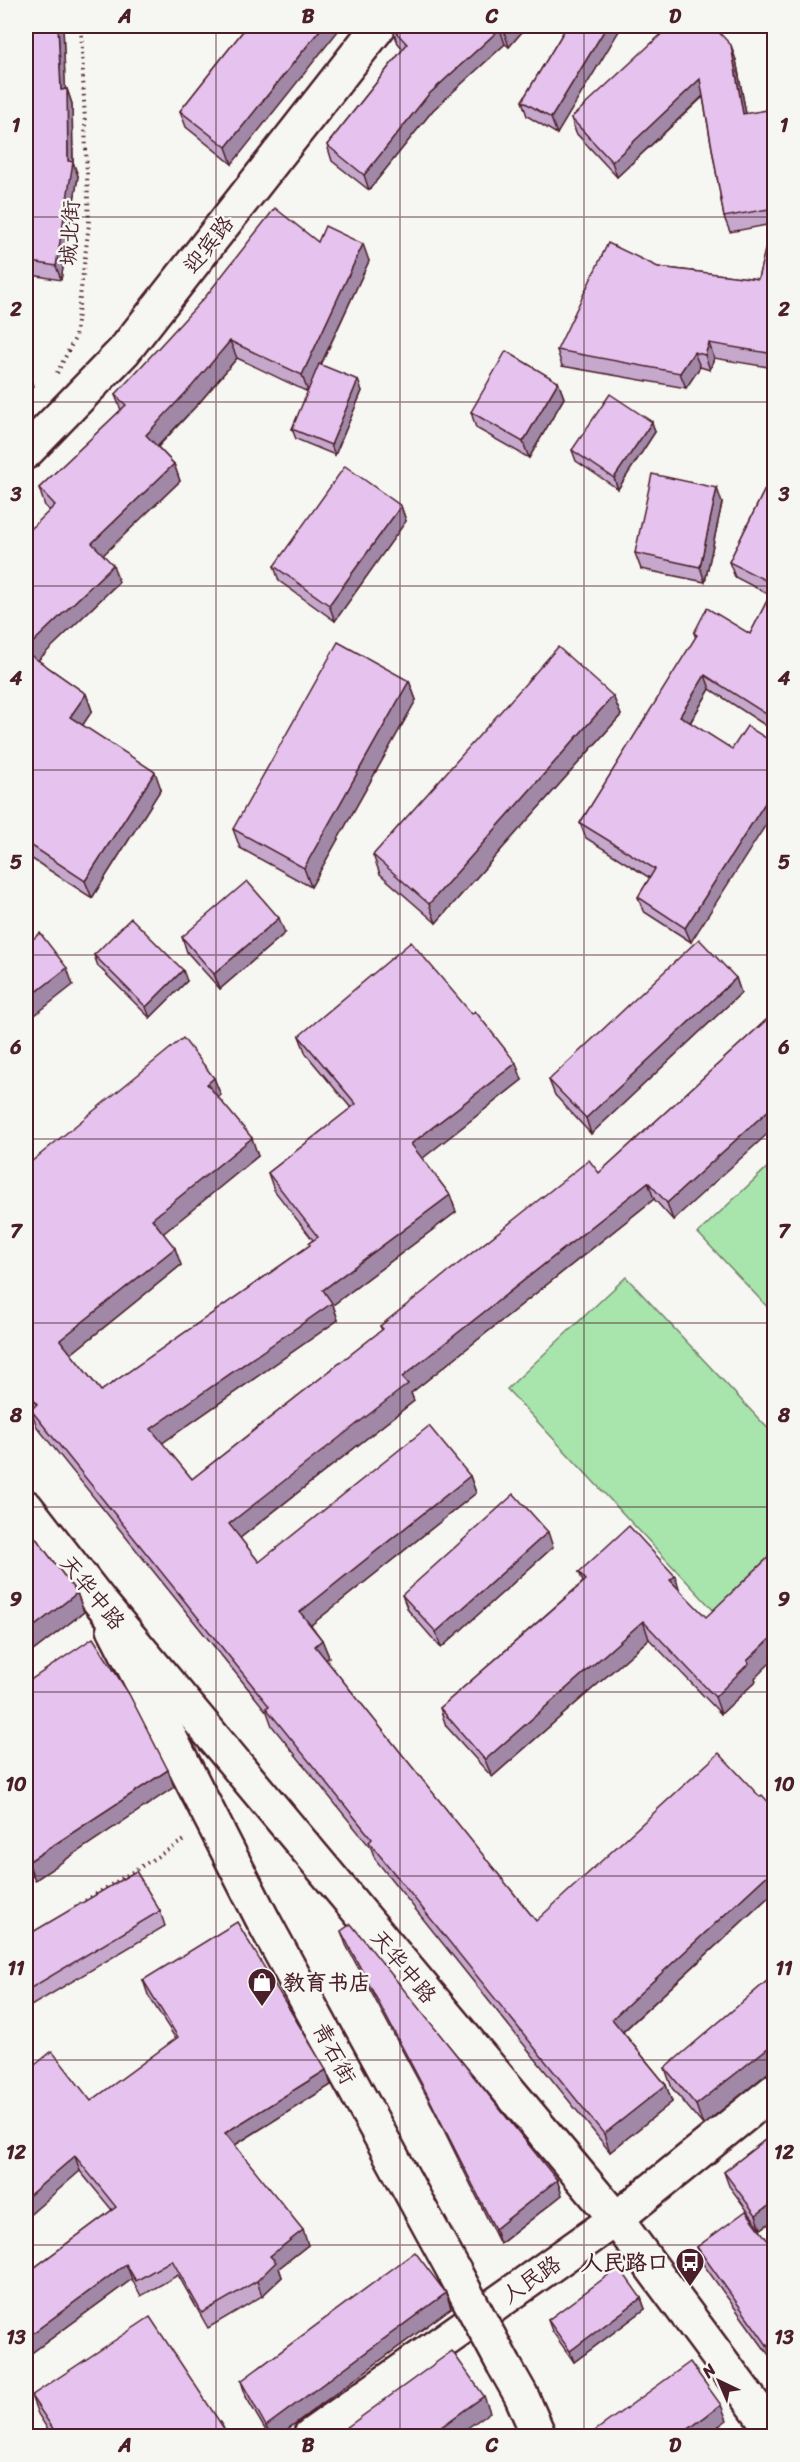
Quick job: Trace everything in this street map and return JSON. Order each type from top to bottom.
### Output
[{"type":"street","name":"迎宾路","points":[[26,452],[124,351],[379,26]]},
{"type":"street","name":"天华中路","points":[[26,1507],[101,1603],[615,2219],[774,2432]]},
{"type":"street","name":"青石街","points":[[101,1603],[263,1920],[521,2395],[539,2436]]},
{"type":"street","name":"人民路","points":[[310,2436],[615,2219],[774,2091]]},
{"type":"path","name":"城北街","points":[[53,379],[75,339],[89,224],[81,26]]},
{"type":"path","points":[[65,1913],[213,1821]]},
{"type":"green space","points":[[774,1161],[774,1314],[698,1233]]},
{"type":"green space","points":[[626,1277],[774,1435],[774,1558],[716,1613],[507,1389]]},
{"type":"building","points":[[26,26],[58,26],[61,90],[67,89],[68,161],[73,162],[56,266],[26,261]]},
{"type":"building","points":[[247,26],[323,26],[226,147],[180,111]]},
{"type":"building","points":[[395,26],[509,26],[504,32],[500,29],[428,95],[364,175],[327,145],[407,44],[392,28]]},
{"type":"building","points":[[567,26],[607,26],[551,118],[522,101]]},
{"type":"building","points":[[670,26],[713,26],[731,45],[743,114],[774,109],[774,208],[724,217],[700,79],[612,162],[571,118]]},
{"type":"building","points":[[275,208],[318,242],[325,226],[363,244],[302,375],[230,341],[146,435],[174,464],[92,543],[113,565],[26,649],[26,534],[55,505],[39,488],[126,405],[115,395],[206,296]]},
{"type":"building","points":[[774,212],[774,354],[709,343],[705,355],[694,352],[680,373],[557,350],[608,243],[658,267],[758,279]]},
{"type":"building","points":[[506,351],[558,382],[523,442],[471,412]]},
{"type":"building","points":[[319,364],[358,380],[331,445],[292,429]]},
{"type":"building","points":[[610,394],[652,422],[614,478],[572,450]]},
{"type":"building","points":[[345,466],[401,506],[329,605],[274,566]]},
{"type":"building","points":[[774,471],[774,576],[771,583],[729,562]]},
{"type":"building","points":[[652,474],[717,488],[700,567],[635,553]]},
{"type":"building","points":[[771,593],[774,595],[774,700],[766,714],[705,675],[680,716],[732,749],[747,726],[774,743],[774,789],[685,928],[638,897],[655,869],[580,823],[697,635],[694,633],[707,608],[750,634]]},
{"type":"building","points":[[338,642],[409,681],[304,868],[233,829]]},
{"type":"building","points":[[558,647],[613,696],[429,904],[373,855]]},
{"type":"building","points":[[26,652],[86,694],[70,717],[155,772],[85,881],[26,842]]},
{"type":"building","points":[[247,881],[279,918],[214,974],[182,937]]},
{"type":"building","points":[[131,918],[183,970],[146,1007],[94,955]]},
{"type":"building","points":[[40,933],[67,968],[26,1000],[26,945]]},
{"type":"building","points":[[699,939],[736,978],[586,1118],[549,1080]]},
{"type":"building","points":[[411,942],[472,1014],[475,1011],[516,1063],[411,1144],[450,1195],[323,1290],[332,1303],[151,1429],[192,1479],[383,1329],[380,1326],[589,1160],[599,1173],[774,1013],[774,1105],[667,1203],[648,1182],[402,1377],[408,1384],[229,1524],[259,1562],[429,1426],[470,1476],[300,1612],[322,1640],[315,1646],[536,1921],[719,1753],[760,1797],[762,1795],[774,1808],[774,1869],[612,2019],[666,2085],[604,2134],[369,1842],[372,1839],[266,1708],[269,1706],[31,1410],[37,1404],[26,1389],[26,1166],[183,1038],[214,1078],[207,1084],[252,1138],[152,1219],[175,1248],[60,1340],[101,1391],[310,1245],[309,1243],[318,1237],[268,1173],[356,1104],[299,1036]]},
{"type":"building","points":[[514,1494],[548,1532],[436,1632],[402,1595]]},
{"type":"building","points":[[26,1525],[77,1593],[27,1632],[26,1631]]},
{"type":"building","points":[[629,1526],[675,1576],[670,1580],[706,1617],[774,1552],[774,1635],[715,1697],[643,1621],[485,1760],[440,1708],[586,1580],[579,1572]]},
{"type":"building","points":[[93,1638],[129,1694],[168,1770],[28,1862],[26,1858],[26,1683]]},
{"type":"building","points":[[774,1728],[774,1739],[769,1734]]},
{"type":"building","points":[[136,1871],[160,1911],[26,1991],[26,1936]]},
{"type":"building","points":[[237,1922],[326,2070],[225,2133],[303,2230],[270,2256],[276,2262],[257,2281],[202,2313],[172,2260],[136,2281],[126,2264],[26,2338],[26,2274],[116,2207],[75,2156],[26,2198],[26,2051],[35,2065],[52,2051],[91,2101],[178,2037],[143,1980]]},
{"type":"building","points":[[351,1924],[557,2180],[495,2229],[341,1931]]},
{"type":"building","points":[[774,1975],[774,2043],[696,2105],[665,2068]]},
{"type":"building","points":[[774,2133],[774,2202],[756,2215],[724,2172]]},
{"type":"building","points":[[746,2211],[774,2249],[774,2348],[770,2343],[767,2345],[697,2247]]},
{"type":"building","points":[[415,2252],[446,2293],[266,2426],[241,2381]]},
{"type":"building","points":[[619,2267],[641,2298],[570,2351],[548,2320]]},
{"type":"building","points":[[150,2317],[229,2436],[58,2436],[31,2396]]},
{"type":"building","points":[[452,2351],[484,2396],[437,2430],[441,2436],[335,2436]]},
{"type":"building","points":[[690,2362],[721,2405],[679,2436],[588,2436]]},
{"type":"place","name":"教育书店","points":[[262,2008]]},
{"type":"place","name":"人民路口","points":[[690,2288]]}]
